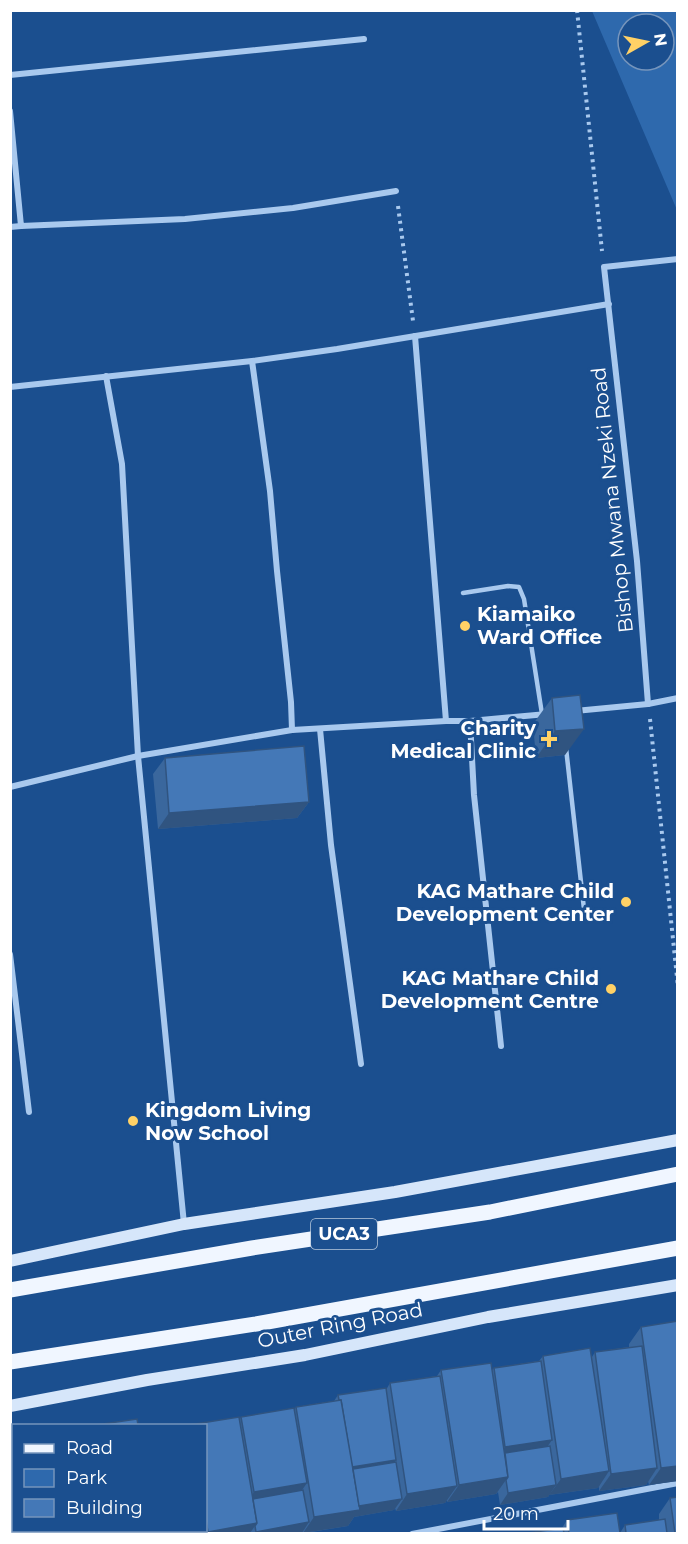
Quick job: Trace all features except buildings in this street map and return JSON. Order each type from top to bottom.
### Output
[{"type":"main road","name":"UCA3","points":[[10,1261],[184,1224],[396,1192],[678,1140]]},
{"type":"main road","name":"UCA3","points":[[10,1290],[252,1248],[489,1212],[678,1174]]},
{"type":"main road","name":"Outer Ring Road","points":[[10,1362],[256,1324],[678,1248]]},
{"type":"main road","name":"Outer Ring Road","points":[[10,1406],[147,1380],[305,1355],[488,1317],[678,1285]]},
{"type":"street","points":[[10,75],[364,39]]},
{"type":"street","points":[[10,111],[21,226]]},
{"type":"street","points":[[10,227],[185,219],[293,208],[396,190]]},
{"type":"street","points":[[604,267],[678,259]]},
{"type":"street","name":"Bishop Mwana Nzeki Road","points":[[604,267],[637,561],[648,704]]},
{"type":"street","points":[[10,387],[252,361],[609,304]]},
{"type":"street","points":[[415,336],[446,721]]},
{"type":"street","points":[[252,361],[270,491],[292,730]]},
{"type":"street","points":[[105,376],[122,464],[138,756],[184,1224]]},
{"type":"street","points":[[573,711],[648,704],[678,698]]},
{"type":"street","points":[[10,787],[138,756],[292,730],[470,721],[552,713]]},
{"type":"street","points":[[470,721],[474,795],[501,1046]]},
{"type":"street","points":[[320,729],[331,845],[361,1064]]},
{"type":"street","points":[[10,954],[29,1112]]},
{"type":"street","points":[[412,1533],[678,1483]]},
{"type":"lane","points":[[463,593],[508,586],[519,587],[524,599],[542,714]]},
{"type":"lane","points":[[566,747],[585,918]]},
{"type":"path","points":[[577,10],[604,267]]},
{"type":"path","points":[[396,190],[415,336]]},
{"type":"path","points":[[648,704],[678,987]]},
{"type":"green space","points":[[592,11],[677,11],[677,210],[618,72],[676,72],[676,12],[616,12],[616,67]]},
{"type":"place","name":"Kiamaiko Ward Office","points":[[465,626]]},
{"type":"place","name":"Charity Medical Clinic","points":[[549,739]]},
{"type":"place","name":"KAG Mathare Child Development Center","points":[[626,902]]},
{"type":"place","name":"KAG Mathare Child Development Centre","points":[[611,989]]},
{"type":"place","name":"Kingdom Living Now School","points":[[133,1121]]}]
